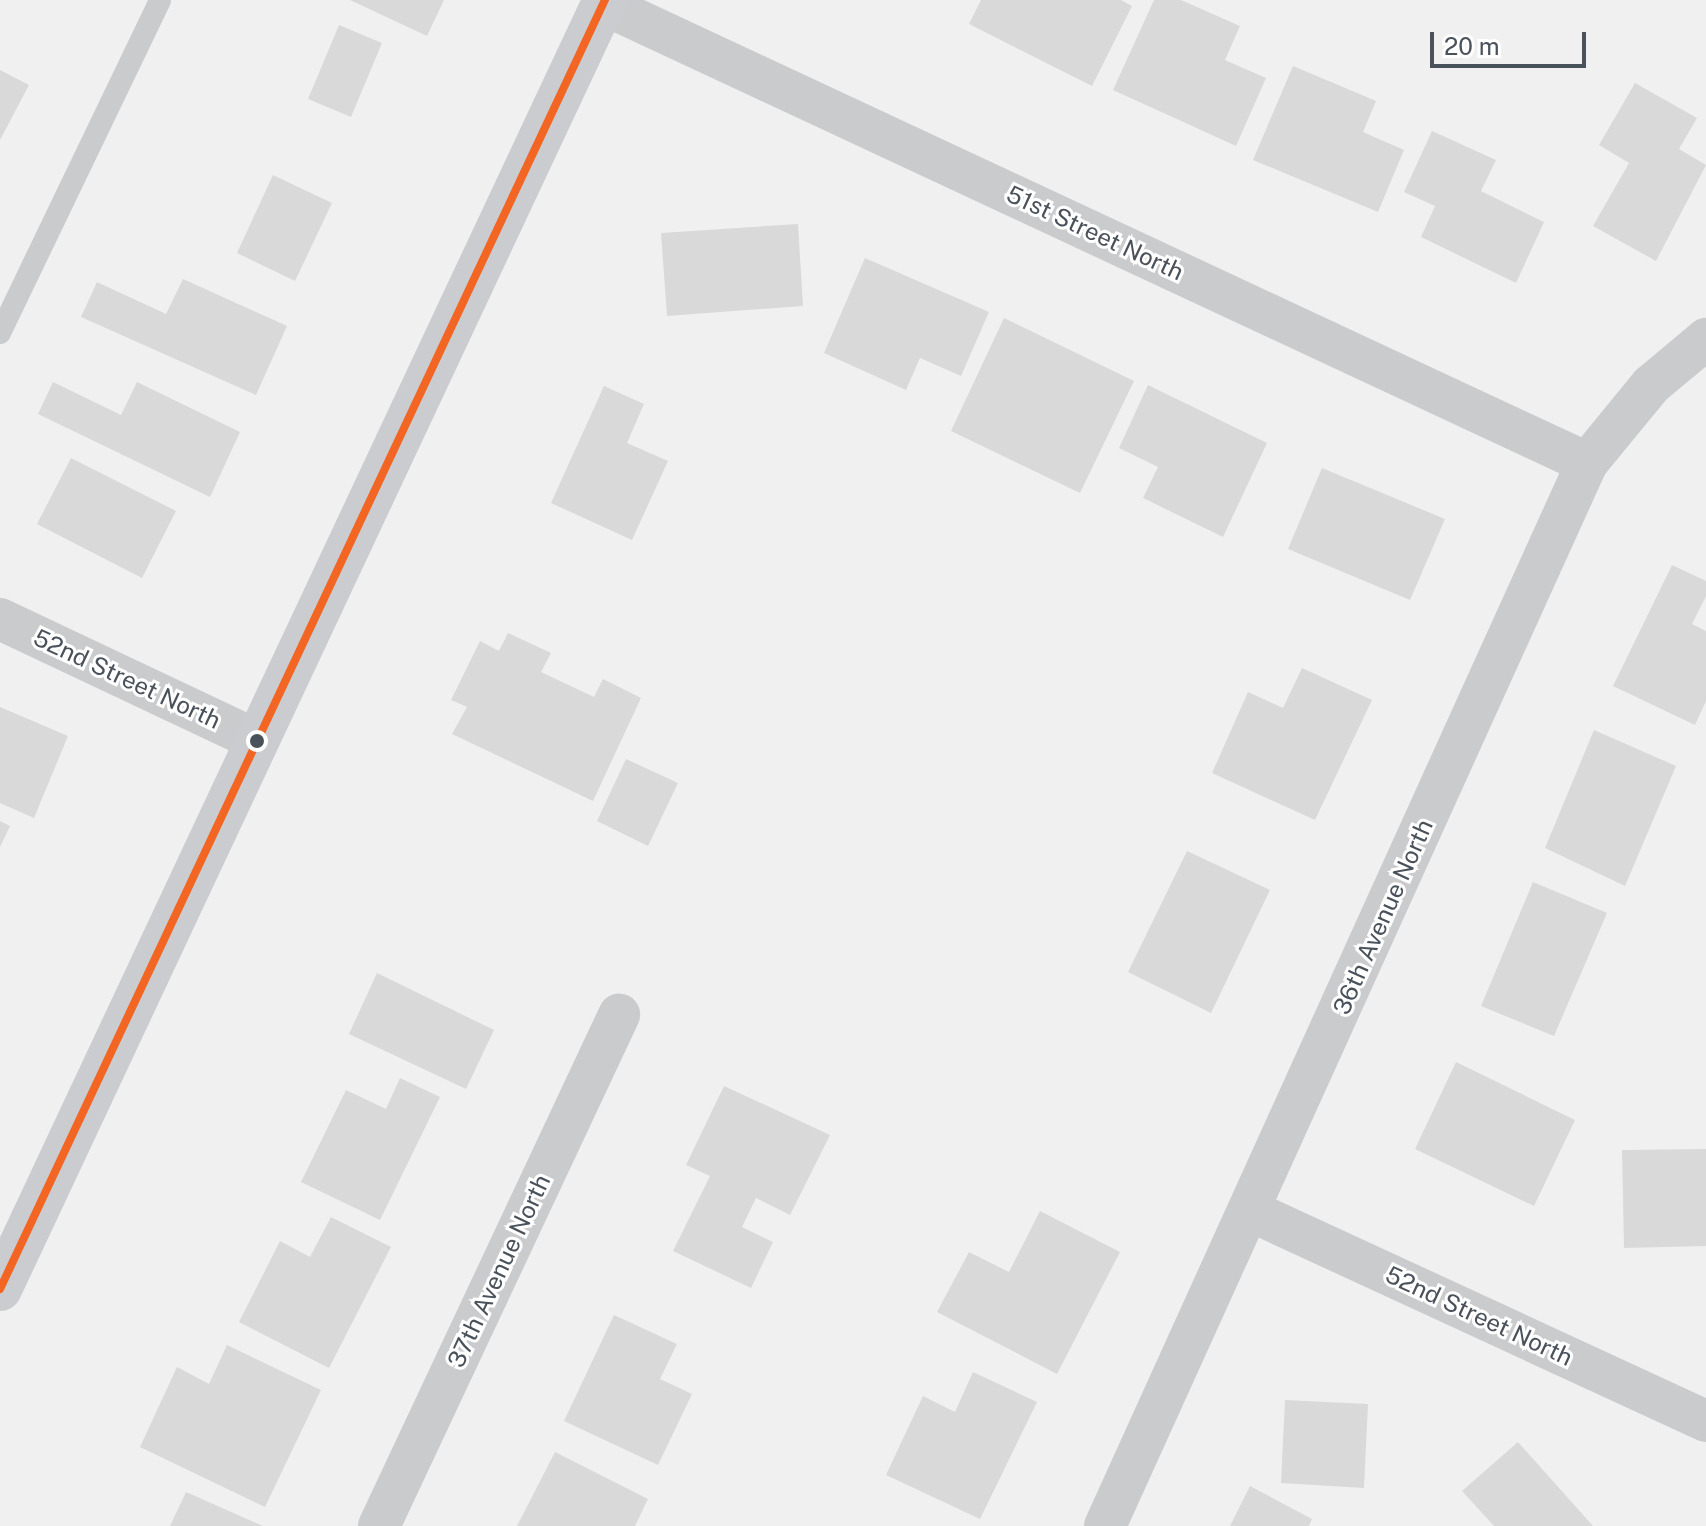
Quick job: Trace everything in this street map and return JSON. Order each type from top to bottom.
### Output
[{"type":"main road","points":[[0,1289],[254,739],[604,2]]},
{"type":"street","name":"51st Street North","points":[[604,2],[1587,463]]},
{"type":"street","name":"36th Avenue North","points":[[1105,1526],[1251,1211],[1587,463],[1651,385],[1706,339]]},
{"type":"street","name":"52nd Street North","points":[[0,619],[254,739]]},
{"type":"street","name":"37th Avenue North","points":[[379,1526],[619,1015]]},
{"type":"street","name":"52nd Street North","points":[[1251,1211],[1706,1421]]},
{"type":"lane","points":[[0,333],[160,0]]},
{"type":"building","points":[[350,0],[444,0],[427,36]]},
{"type":"building","points":[[981,0],[1121,0],[1132,6],[1092,86],[969,24]]},
{"type":"building","points":[[1154,0],[1181,0],[1240,26],[1225,60],[1266,78],[1236,146],[1113,90]]},
{"type":"building","points":[[339,25],[382,43],[351,117],[308,99]]},
{"type":"building","points":[[1293,66],[1376,101],[1363,132],[1404,150],[1378,212],[1253,160]]},
{"type":"building","points":[[0,70],[29,85],[0,140]]},
{"type":"building","points":[[1635,83],[1697,118],[1679,149],[1706,165],[1656,261],[1593,226],[1629,163],[1599,145]]},
{"type":"building","points":[[1432,131],[1496,160],[1481,191],[1544,222],[1516,283],[1421,237],[1435,206],[1404,192]]},
{"type":"building","points":[[273,175],[332,203],[295,281],[237,253]]},
{"type":"building","points":[[798,224],[803,306],[667,316],[661,233]]},
{"type":"building","points":[[865,258],[989,312],[961,376],[920,358],[906,390],[824,353]]},
{"type":"building","points":[[183,279],[287,326],[256,395],[81,317],[97,282],[166,314]]},
{"type":"building","points":[[1004,318],[1134,381],[1080,493],[951,431]]},
{"type":"building","points":[[53,382],[121,415],[137,382],[240,432],[210,497],[38,414]]},
{"type":"building","points":[[1148,385],[1267,443],[1223,537],[1143,498],[1158,467],[1119,448]]},
{"type":"building","points":[[604,386],[644,404],[627,443],[668,461],[632,540],[551,503]]},
{"type":"building","points":[[71,458],[176,511],[142,578],[37,524]]},
{"type":"building","points":[[1322,468],[1445,519],[1410,600],[1288,549]]},
{"type":"building","points":[[1672,565],[1706,581],[1706,596],[1692,624],[1706,631],[1706,701],[1695,725],[1613,686]]},
{"type":"building","points":[[508,633],[551,653],[541,672],[594,697],[603,679],[641,698],[593,801],[452,734],[467,707],[451,700],[480,641],[499,651]]},
{"type":"building","points":[[1302,668],[1372,700],[1315,820],[1212,773],[1248,692],[1283,708]]},
{"type":"building","points":[[0,707],[68,736],[34,818],[0,803]]},
{"type":"building","points":[[1594,730],[1676,766],[1625,886],[1545,848]]},
{"type":"building","points":[[626,759],[678,783],[648,846],[597,821]]},
{"type":"building","points":[[0,821],[10,826],[0,847]]},
{"type":"building","points":[[1187,851],[1270,890],[1211,1013],[1128,972]]},
{"type":"building","points":[[1533,882],[1607,913],[1554,1036],[1481,1006]]},
{"type":"building","points":[[377,973],[494,1030],[466,1089],[349,1034]]},
{"type":"building","points":[[1456,1062],[1575,1120],[1534,1206],[1415,1149]]},
{"type":"building","points":[[400,1078],[440,1097],[380,1220],[301,1182],[346,1090],[386,1109]]},
{"type":"building","points":[[724,1086],[830,1135],[790,1215],[756,1198],[742,1227],[773,1242],[751,1288],[673,1251],[710,1176],[686,1165]]},
{"type":"building","points":[[1706,1149],[1706,1246],[1624,1248],[1622,1150]]},
{"type":"building","points":[[1040,1211],[1120,1252],[1057,1374],[937,1312],[969,1252],[1009,1272]]},
{"type":"building","points":[[331,1217],[391,1247],[329,1368],[239,1322],[280,1241],[310,1257]]},
{"type":"building","points":[[614,1315],[677,1344],[660,1379],[692,1394],[658,1465],[564,1421]]},
{"type":"building","points":[[227,1345],[321,1390],[265,1507],[140,1447],[177,1367],[209,1384]]},
{"type":"building","points":[[973,1372],[1037,1402],[980,1519],[886,1475],[923,1396],[955,1412]]},
{"type":"building","points":[[1285,1400],[1368,1404],[1364,1488],[1281,1483]]},
{"type":"building","points":[[1518,1442],[1593,1526],[1494,1526],[1462,1491]]},
{"type":"building","points":[[555,1452],[648,1499],[635,1526],[517,1526]]},
{"type":"building","points":[[1250,1486],[1312,1519],[1309,1526],[1230,1526]]},
{"type":"building","points":[[186,1492],[263,1526],[170,1526]]},
{"type":"transit line","points":[[0,1289],[605,0]]}]
